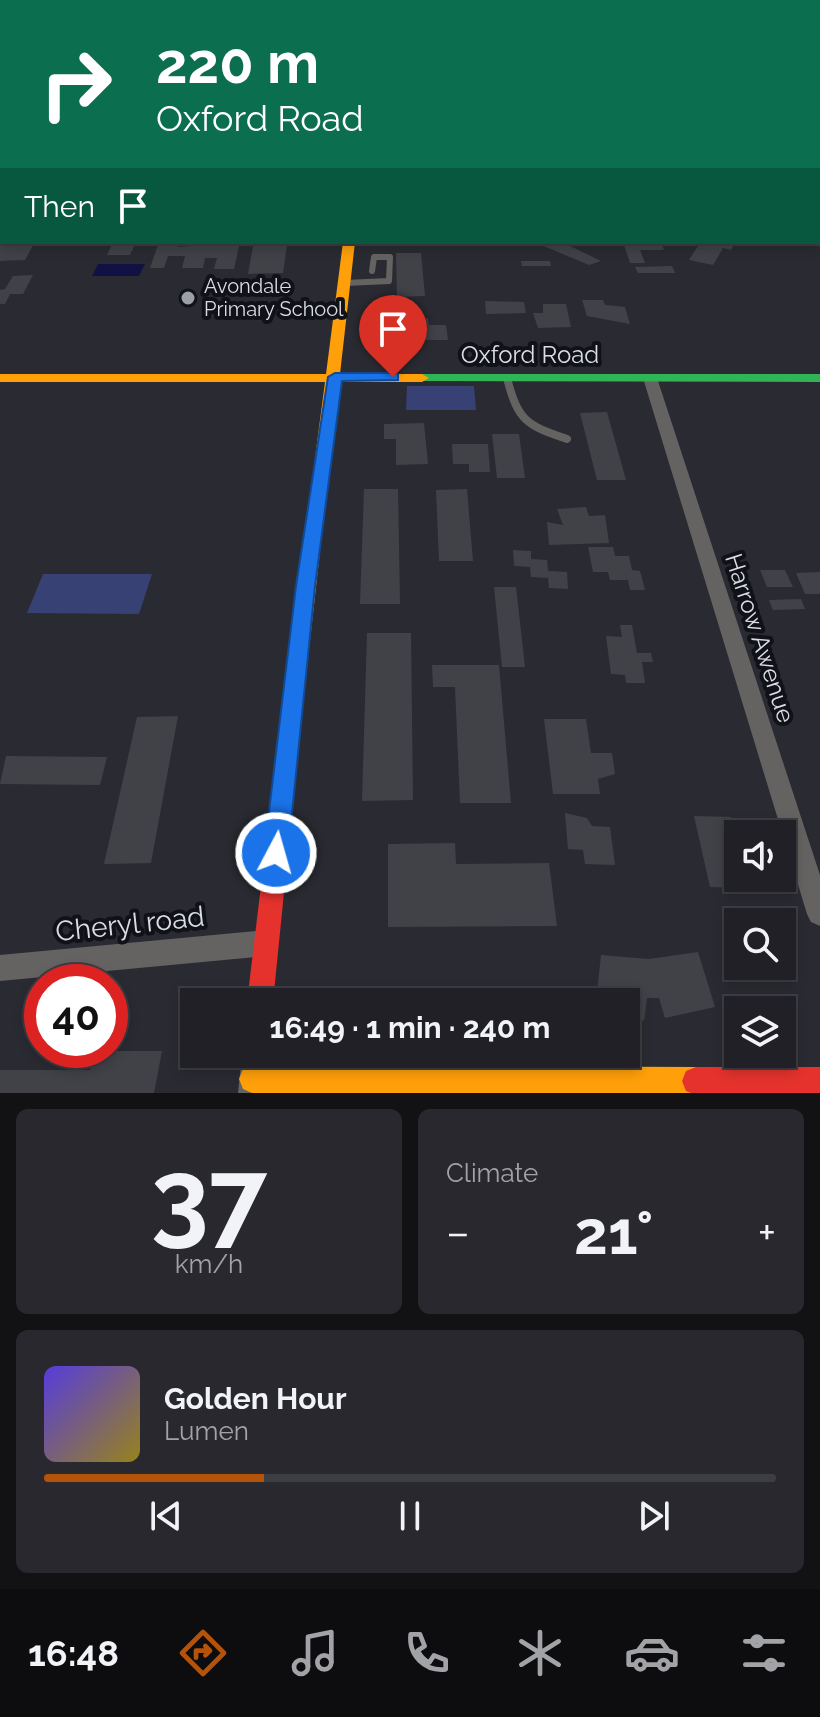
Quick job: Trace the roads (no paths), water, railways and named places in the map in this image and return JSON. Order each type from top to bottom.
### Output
[{"type":"street","points":[[261,988],[306,586],[335,377],[349,244]]},
{"type":"street","name":"Oxford Road","points":[[0,378],[820,378]]},
{"type":"street","name":"Harrow Awenue","points":[[650,378],[820,914]]},
{"type":"street","name":"Cheryl road","points":[[0,968],[266,943]]},
{"type":"street","points":[[254,1075],[750,1087],[820,1081]]},
{"type":"lane","points":[[345,283],[389,281],[390,257],[374,257],[372,271]]},
{"type":"lane","points":[[507,378],[517,416],[525,423],[567,439]]},
{"type":"place","name":"Avondale Primary School","points":[[188,298]]}]
